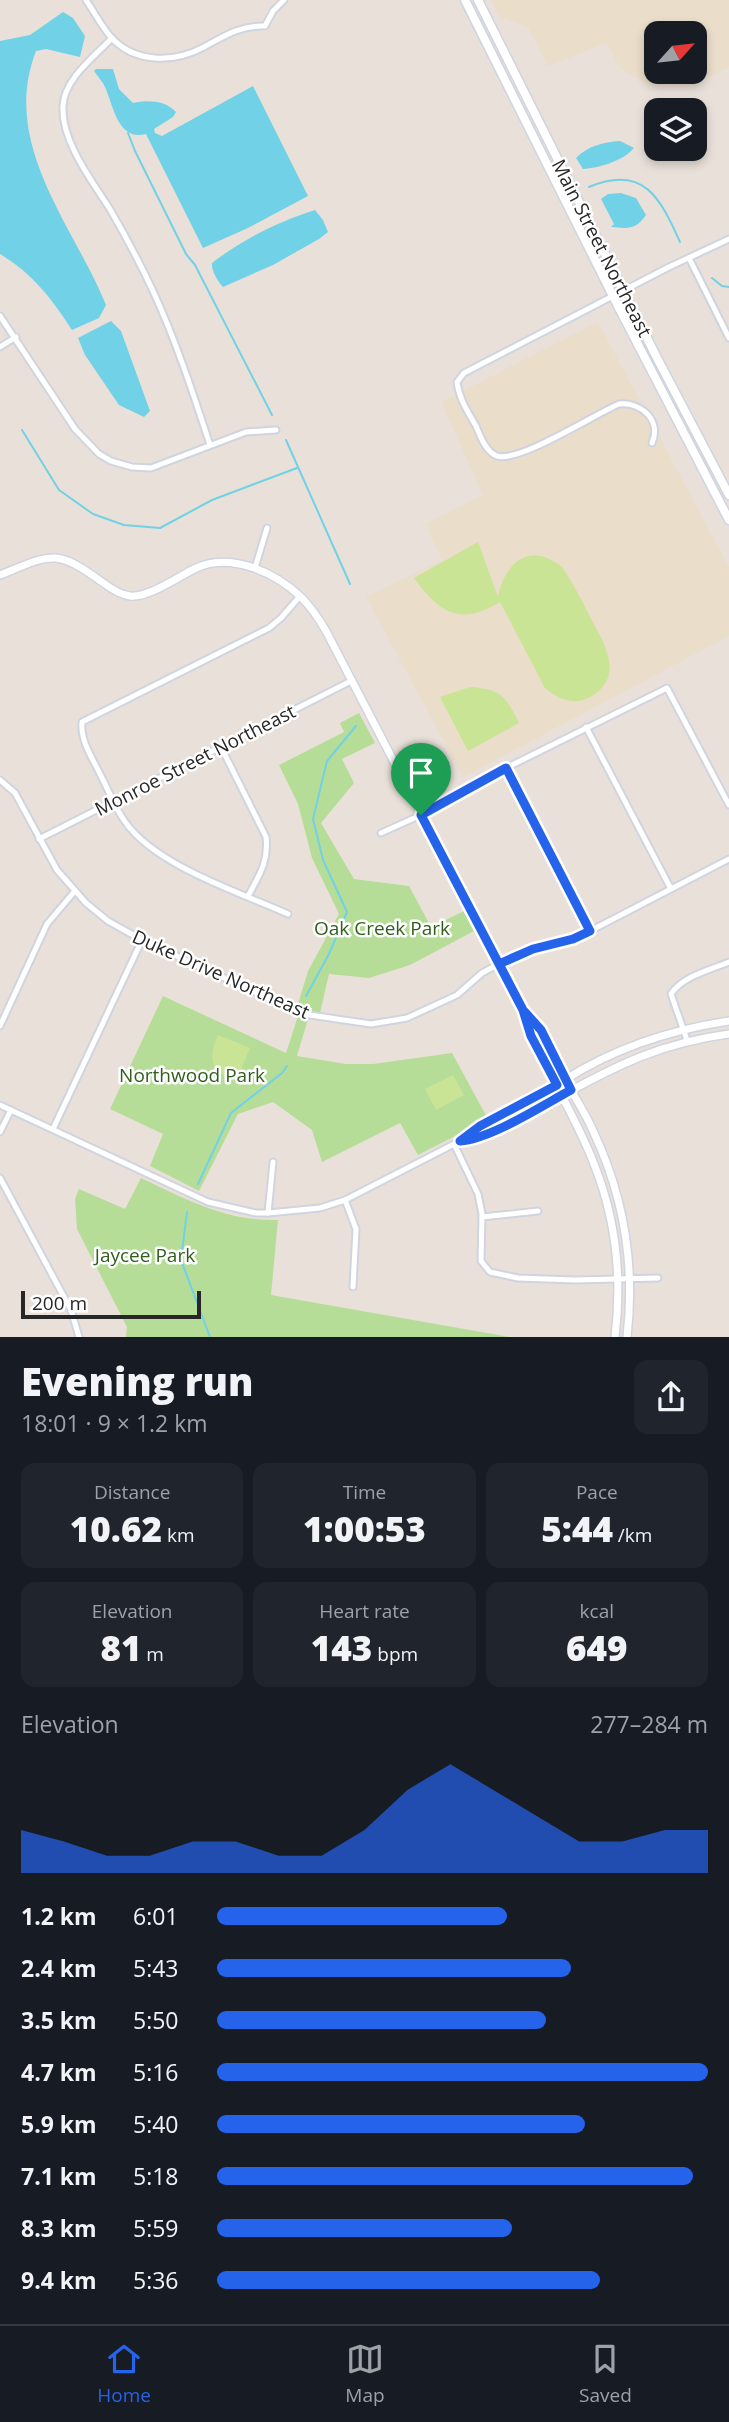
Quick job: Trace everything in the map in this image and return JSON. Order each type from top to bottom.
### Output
[{"type":"main road","name":"Main Street Northeast","points":[[465,0],[729,520]]},
{"type":"main road","name":"Main Street Northeast","points":[[478,0],[729,495]]},
{"type":"street","points":[[86,0],[112,38],[130,52],[167,59],[182,57],[243,27],[264,26],[284,0]]},
{"type":"street","points":[[112,38],[71,83],[63,106],[65,121],[78,157],[138,260],[154,294],[182,362],[210,445]]},
{"type":"street","points":[[652,443],[655,427],[651,418],[636,405],[619,404],[520,455],[498,456],[493,454],[484,442],[459,394],[457,382],[464,373],[729,239]]},
{"type":"street","points":[[689,258],[729,338]]},
{"type":"street","points":[[0,316],[75,429],[99,454],[111,461],[132,467],[151,468],[246,432],[276,430]]},
{"type":"street","points":[[0,347],[16,337]]},
{"type":"street","points":[[254,568],[267,528]]},
{"type":"street","points":[[1,572],[40,559],[58,557],[71,561],[112,589],[128,596],[152,591],[197,567],[213,562],[229,562],[254,568],[286,585],[300,596],[326,631],[523,1010],[531,1036],[587,1147],[603,1188],[614,1243],[617,1279],[615,1337]]},
{"type":"street","points":[[288,914],[177,864],[148,847],[124,821],[82,734],[82,722],[269,628],[300,596]]},
{"type":"street","name":"Monroe Street Northeast","points":[[39,839],[351,681]]},
{"type":"street","points":[[381,833],[667,688],[729,805]]},
{"type":"street","points":[[586,727],[671,889]]},
{"type":"street","points":[[221,747],[266,837],[265,863],[248,896]]},
{"type":"street","points":[[506,768],[590,931]]},
{"type":"street","name":"Duke Drive Northeast","points":[[0,780],[15,793],[57,870],[74,891],[108,920],[142,940],[303,1014],[372,1024],[407,1018],[429,1010],[457,995],[482,973],[499,964],[533,949],[573,939],[729,859]]},
{"type":"street","points":[[0,1026],[47,923],[74,891]]},
{"type":"street","points":[[54,1129],[142,940]]},
{"type":"street","points":[[687,1040],[671,993],[676,986],[688,979],[729,962]]},
{"type":"street","points":[[523,1010],[541,1030],[594,1132],[614,1183],[627,1242],[627,1337]]},
{"type":"street","points":[[0,1105],[208,1202],[256,1213],[320,1208],[345,1200],[457,1142],[480,1126],[633,1045],[683,1029],[729,1021]]},
{"type":"street","points":[[457,1142],[485,1135],[642,1054],[687,1040],[729,1034]]},
{"type":"street","points":[[0,1132],[11,1110]]},
{"type":"street","points":[[457,1142],[475,1184],[482,1217],[481,1261],[490,1272],[521,1278],[658,1278]]},
{"type":"street","points":[[268,1213],[273,1161]]},
{"type":"street","points":[[0,1178],[71,1310],[79,1337]]},
{"type":"street","points":[[345,1200],[356,1229],[353,1287]]},
{"type":"street","points":[[482,1217],[538,1211]]},
{"type":"shaded area","points":[[491,0],[729,0],[729,67],[707,78],[707,21],[644,21],[644,82],[621,69],[606,43],[548,66],[528,27],[500,17]]},
{"type":"shaded area","points":[[648,84],[695,84],[691,86]]},
{"type":"shaded area","points":[[598,322],[729,567],[729,636],[463,777],[366,597],[442,560],[426,524],[483,495],[441,402]]},
{"type":"green space","points":[[478,542],[498,597],[506,574],[521,559],[539,556],[562,567],[601,637],[609,659],[607,679],[601,689],[578,701],[555,695],[545,688],[500,602],[473,614],[451,612],[432,600],[414,578]]},
{"type":"green space","points":[[470,687],[496,692],[506,701],[519,723],[468,751],[440,697]]},
{"type":"green space","name":"Oak Creek Park","points":[[359,713],[375,743],[342,759],[354,783],[321,823],[354,879],[409,886],[431,927],[464,911],[474,931],[410,965],[369,978],[329,974],[320,1013],[297,1007],[308,971],[339,914],[312,858],[298,804],[279,765],[344,732],[340,723]]},
{"type":"green space","name":"Northwood Park","points":[[163,996],[286,1053],[298,1016],[308,1019],[297,1056],[346,1064],[373,1064],[452,1053],[488,1119],[418,1155],[400,1123],[322,1162],[312,1130],[273,1102],[238,1114],[199,1191],[150,1166],[163,1134],[110,1109]]},
{"type":"green space","points":[[218,1035],[250,1048],[236,1081],[221,1074],[214,1064],[212,1058]]},
{"type":"green space","points":[[453,1075],[464,1095],[436,1110],[425,1089]]},
{"type":"green space","name":"Jaycee Park","points":[[141,1178],[207,1208],[241,1217],[278,1220],[271,1295],[510,1337],[126,1337],[127,1327],[77,1229],[75,1199],[79,1189],[125,1209]]},
{"type":"water","points":[[63,12],[73,18],[85,36],[80,57],[46,49],[36,51],[27,85],[27,119],[45,182],[106,305],[99,318],[72,330],[40,288],[0,254],[0,41],[30,35]]},
{"type":"water","points":[[113,69],[119,89],[133,103],[156,102],[167,105],[176,112],[173,117],[154,129],[155,133],[162,136],[253,86],[308,196],[203,248],[146,134],[136,135],[122,127],[104,85],[94,71]]},
{"type":"water","points":[[620,141],[634,148],[624,157],[610,163],[583,169],[576,158],[596,145]]},
{"type":"water","points":[[621,193],[636,198],[646,215],[634,226],[611,227],[614,224],[601,199],[608,194]]},
{"type":"water","points":[[315,210],[328,232],[273,265],[223,287],[221,285],[212,263],[261,232]]},
{"type":"water","points":[[111,321],[121,331],[150,411],[144,417],[119,405],[85,355],[78,338]]},
{"type":"waterway","points":[[128,133],[186,254],[195,265],[272,415]]},
{"type":"waterway","points":[[589,187],[608,181],[624,180],[648,189],[665,212],[680,242]]},
{"type":"waterway","points":[[712,278],[722,286],[729,287]]},
{"type":"waterway","points":[[22,430],[59,490],[93,514],[124,525],[160,528],[212,500],[297,468]]},
{"type":"waterway","points":[[286,440],[350,584]]},
{"type":"waterway","points":[[306,996],[329,954],[347,912],[323,860],[313,819],[327,761],[356,726]]},
{"type":"waterway","points":[[198,1184],[231,1113],[282,1073],[287,1066]]},
{"type":"waterway","points":[[187,1212],[181,1260],[210,1337]]},
{"type":"route","points":[[421,815],[506,768],[590,931],[573,939],[533,949],[499,964],[523,1010],[541,1030],[571,1090],[485,1135],[470,1140],[460,1141],[480,1126],[557,1085],[531,1036],[523,1010],[421,815]]}]
